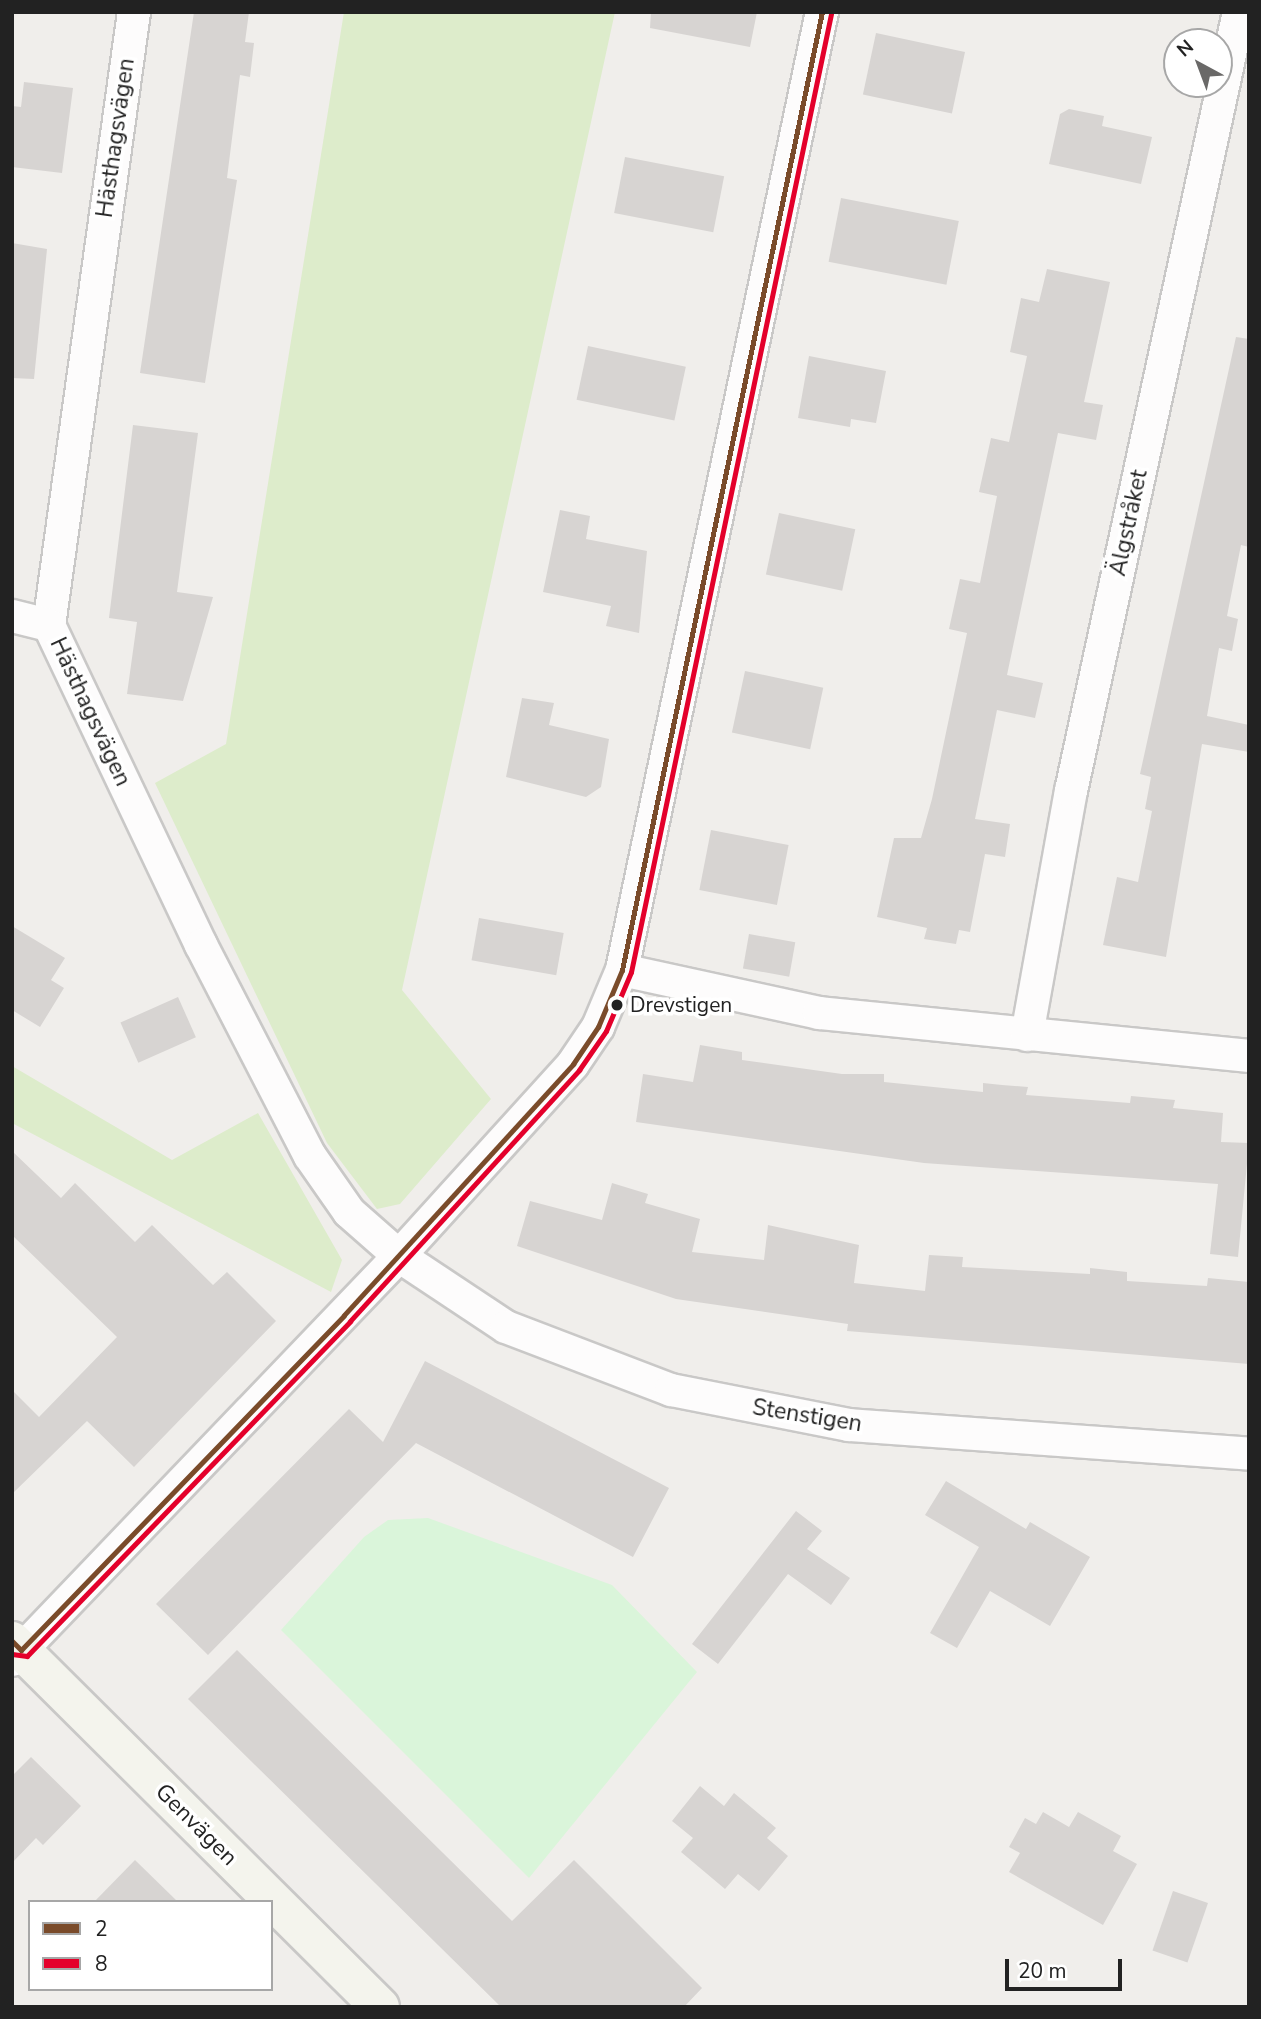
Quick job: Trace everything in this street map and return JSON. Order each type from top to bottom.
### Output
[{"type":"street","name":"Hästhagsvägen","points":[[134,12],[49,625],[310,1156],[349,1212],[399,1256]]},
{"type":"street","points":[[15,1650],[399,1256],[573,1064],[598,1027],[622,970],[822,12]]},
{"type":"street","name":"Älgstråket","points":[[1027,1035],[1071,791],[1239,12]]},
{"type":"street","points":[[12,616],[49,625]]},
{"type":"street","points":[[622,970],[819,1013],[1249,1056]]},
{"type":"street","name":"Stenstigen","points":[[399,1256],[506,1327],[671,1390],[726,1403],[849,1425],[1249,1454]]},
{"type":"street","name":"Genvägen","points":[[15,1650],[271,1900]]},
{"type":"street","name":"Genvägen","points":[[273,1902],[380,2007]]},
{"type":"green space","points":[[344,12],[615,12],[402,990],[491,1099],[400,1204],[377,1209],[327,1143],[155,783],[226,744]]},
{"type":"green space","points":[[12,1066],[172,1160],[258,1113],[342,1260],[331,1292],[12,1123]]},
{"type":"green space","points":[[428,1518],[612,1585],[697,1672],[529,1878],[281,1630],[364,1537],[388,1520]]},
{"type":"building","points":[[194,12],[249,12],[245,42],[254,43],[250,77],[240,75],[227,178],[237,180],[205,383],[140,373]]},
{"type":"building","points":[[651,12],[757,12],[750,47],[650,28]]},
{"type":"building","points":[[876,33],[965,52],[952,114],[863,95]]},
{"type":"building","points":[[24,82],[73,88],[62,173],[12,167],[12,106],[21,107]]},
{"type":"building","points":[[1069,109],[1104,116],[1102,126],[1152,137],[1141,184],[1049,164],[1060,114]]},
{"type":"building","points":[[625,157],[724,176],[713,232],[614,213]]},
{"type":"building","points":[[841,198],[959,221],[946,285],[829,262]]},
{"type":"building","points":[[12,243],[47,249],[34,379],[12,378]]},
{"type":"building","points":[[1047,269],[1110,282],[1084,402],[1103,405],[1096,440],[1058,433],[1007,675],[1043,683],[1035,718],[997,710],[975,819],[1010,824],[1005,857],[985,854],[970,932],[959,930],[956,944],[924,939],[927,928],[877,917],[894,838],[921,838],[932,799],[967,633],[949,629],[960,579],[980,583],[997,496],[979,492],[991,438],[1009,442],[1027,356],[1010,352],[1021,298],[1039,302]]},
{"type":"building","points":[[1236,337],[1249,339],[1249,547],[1241,545],[1227,616],[1238,619],[1232,651],[1219,648],[1207,716],[1249,725],[1249,752],[1202,744],[1166,957],[1103,945],[1117,877],[1138,882],[1152,811],[1145,809],[1151,777],[1140,774]]},
{"type":"building","points":[[588,346],[686,367],[674,421],[577,400]]},
{"type":"building","points":[[809,356],[886,371],[876,423],[851,419],[850,427],[798,418]]},
{"type":"building","points":[[133,425],[198,433],[177,592],[213,597],[183,701],[127,694],[137,622],[109,618]]},
{"type":"building","points":[[560,510],[590,516],[586,539],[647,551],[639,633],[606,626],[611,606],[543,592]]},
{"type":"building","points":[[779,513],[855,529],[842,591],[766,575]]},
{"type":"building","points":[[745,671],[823,688],[810,749],[732,733]]},
{"type":"building","points":[[522,698],[554,703],[549,725],[609,739],[601,787],[586,797],[506,777]]},
{"type":"building","points":[[711,830],[789,845],[777,905],[699,890]]},
{"type":"building","points":[[479,918],[564,933],[556,975],[472,960]]},
{"type":"building","points":[[12,926],[65,958],[51,980],[64,988],[40,1027],[12,1010]]},
{"type":"building","points":[[749,934],[795,942],[789,977],[743,968]]},
{"type":"building","points":[[178,997],[196,1037],[138,1063],[120,1023]]},
{"type":"building","points":[[700,1045],[742,1052],[742,1060],[842,1074],[884,1074],[884,1082],[983,1092],[983,1083],[1028,1087],[1026,1095],[1130,1103],[1131,1096],[1175,1100],[1173,1108],[1223,1113],[1221,1142],[1249,1143],[1238,1257],[1210,1254],[1218,1184],[924,1163],[636,1122],[643,1074],[693,1082]]},
{"type":"building","points":[[12,1151],[61,1198],[75,1183],[135,1242],[152,1225],[213,1285],[227,1272],[276,1321],[134,1467],[87,1421],[12,1494],[12,1390],[39,1417],[117,1337],[12,1235]]},
{"type":"building","points":[[612,1183],[648,1194],[645,1203],[700,1219],[692,1252],[764,1260],[768,1225],[859,1245],[854,1283],[925,1291],[929,1255],[963,1257],[962,1267],[1090,1274],[1090,1268],[1127,1272],[1127,1281],[1207,1286],[1208,1278],[1249,1282],[1249,1364],[847,1331],[848,1324],[676,1299],[517,1246],[530,1201],[602,1220]]},
{"type":"building","points":[[425,1361],[669,1488],[633,1557],[416,1443],[208,1655],[156,1604],[349,1409],[383,1442]]},
{"type":"building","points":[[946,1481],[1026,1529],[1030,1522],[1090,1557],[1050,1626],[990,1591],[957,1648],[930,1633],[979,1547],[925,1515]]},
{"type":"building","points":[[796,1511],[822,1531],[807,1549],[850,1578],[831,1605],[788,1574],[718,1664],[692,1644]]},
{"type":"building","points":[[237,1650],[512,1921],[574,1860],[702,1988],[684,2007],[501,2007],[188,1699]]},
{"type":"building","points":[[31,1757],[81,1806],[43,1845],[36,1838],[12,1863],[12,1776]]},
{"type":"building","points":[[700,1786],[724,1806],[734,1793],[776,1828],[767,1838],[788,1856],[759,1891],[738,1874],[725,1889],[681,1852],[693,1838],[672,1821]]},
{"type":"building","points":[[1043,1812],[1069,1827],[1078,1812],[1121,1836],[1113,1851],[1137,1864],[1103,1925],[1009,1872],[1020,1853],[1009,1847],[1025,1818],[1036,1824]]},
{"type":"building","points":[[135,1860],[176,1900],[96,1900]]},
{"type":"building","points":[[1173,1891],[1208,1903],[1187,1963],[1152,1951]]},
{"type":"transit line","name":"2","points":[[12,1641],[21,1650],[344,1315],[573,1064],[598,1027],[622,970],[822,12]]},
{"type":"transit line","name":"8","points":[[12,1654],[27,1656],[350,1321],[579,1070],[606,1031],[631,972],[831,14]]},
{"type":"place","name":"Drevstigen","points":[[617,1005]]}]
